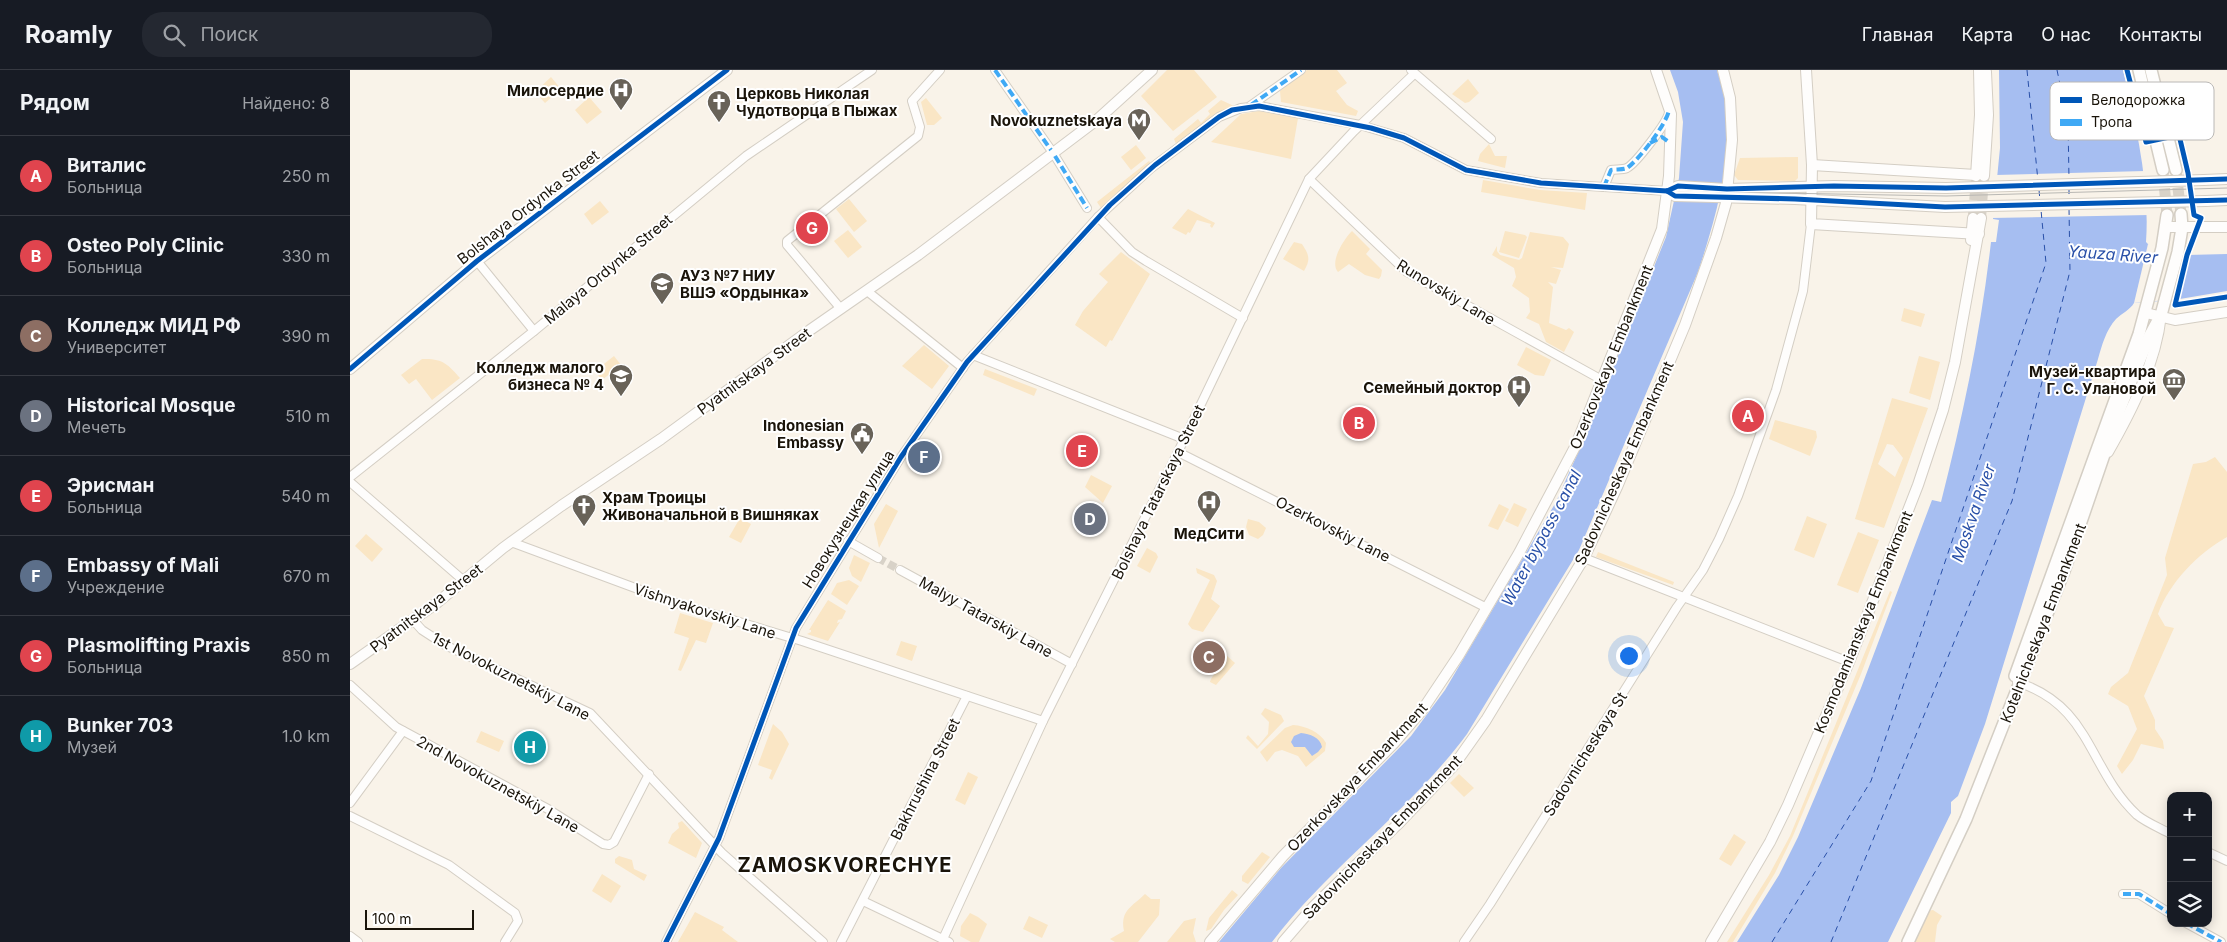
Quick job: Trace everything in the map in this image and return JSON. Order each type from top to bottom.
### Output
[{"type":"main road","points":[[2156,140],[2163,170]]},
{"type":"main road","points":[[2168,140],[2176,170]]},
{"type":"main road","name":"Kotelnicheskaya Embankment","points":[[1902,942],[1958,823],[2064,571],[2105,457],[2119,411],[2149,337],[2162,315],[2178,252],[2182,228],[2181,214]]},
{"type":"main road","name":"Kotelnicheskaya Embankment","points":[[1908,942],[1966,819],[2017,682],[2148,307],[2167,227],[2167,215]]},
{"type":"street","name":"Bolshaya Ordynka Street","points":[[350,369],[477,262],[727,70]]},
{"type":"street","name":"Malaya Ordynka Street","points":[[350,477],[534,331],[746,156],[872,70]]},
{"type":"street","points":[[841,309],[787,245],[787,241],[918,136],[920,127],[912,101],[940,70]]},
{"type":"street","points":[[995,70],[1053,153],[1087,208]]},
{"type":"street","name":"Pyatnitskaya Street","points":[[350,664],[413,620],[511,542],[571,498],[661,439],[1023,177],[1098,119],[1152,70]]},
{"type":"street","points":[[1249,107],[1300,70]]},
{"type":"street","name":"Ozerkovskaya Embankment","points":[[1210,942],[1277,862],[1394,743],[1423,709],[1487,608],[1561,478],[1658,239],[1666,210],[1674,191],[1669,109],[1656,70]]},
{"type":"street","name":"Sadovnicheskaya Embankment","points":[[1284,942],[1314,906],[1398,824],[1455,764],[1486,720],[1584,558],[1620,480],[1710,258],[1724,194],[1732,120],[1730,98],[1723,70]]},
{"type":"street","points":[[1806,70],[1812,165],[1811,224],[1975,234]]},
{"type":"street","points":[[1979,70],[1979,175]]},
{"type":"street","points":[[1979,175],[1988,115],[1985,70]]},
{"type":"street","points":[[1413,72],[1491,139]]},
{"type":"street","name":"Bolshaya Tatarskaya Street","points":[[946,941],[1043,721],[1178,452],[1309,179],[1413,72]]},
{"type":"street","points":[[1249,107],[1260,106],[1360,126],[1404,138],[1466,170],[1541,183],[1811,201],[1945,207],[2227,200]]},
{"type":"street","name":"Новокузнецкая улица","points":[[666,942],[715,846],[792,638],[848,541],[896,464],[963,368],[1098,217],[1150,169],[1219,117],[1232,110],[1249,107]]},
{"type":"street","points":[[1604,187],[1611,170],[1628,167],[1648,144],[1667,120],[1669,109]]},
{"type":"street","points":[[1648,144],[1659,137],[1667,139],[1670,143]]},
{"type":"street","points":[[1812,165],[1979,175]]},
{"type":"street","name":"Runovskiy Lane","points":[[1309,179],[1407,272],[1602,380]]},
{"type":"street","points":[[1724,194],[1812,187],[1946,188],[2227,179]]},
{"type":"street","points":[[1098,217],[1128,248],[1146,261],[1243,318]]},
{"type":"street","name":"Kosmodamianskaya Embankment","points":[[1711,942],[1770,842],[1849,662],[1928,456],[1956,362],[1969,284],[1977,218]]},
{"type":"street","name":"Sadovnicheskaya St","points":[[1464,942],[1684,596],[1704,570],[1728,521],[1776,390],[1802,298],[1811,224]]},
{"type":"street","points":[[2167,227],[2227,227]]},
{"type":"street","points":[[477,262],[534,331]]},
{"type":"street","points":[[867,291],[963,368]]},
{"type":"street","points":[[2148,307],[2175,320],[2227,312]]},
{"type":"street","points":[[2105,457],[2132,407],[2158,341],[2162,315]]},
{"type":"street","points":[[2158,341],[2175,320]]},
{"type":"street","points":[[973,355],[1184,439]]},
{"type":"street","name":"Ozerkovskiy Lane","points":[[1178,452],[1487,608]]},
{"type":"street","points":[[350,482],[464,580]]},
{"type":"street","points":[[848,541],[878,558]]},
{"type":"street","name":"Vishnyakovskiy Lane","points":[[511,542],[673,602],[792,638],[1043,721]]},
{"type":"street","points":[[1584,558],[1849,662]]},
{"type":"street","name":"Malyy Tatarskiy Lane","points":[[900,570],[1072,664]]},
{"type":"street","name":"1st Novokuznetskiy Lane","points":[[413,620],[422,630],[445,645],[590,713],[715,846],[823,942]]},
{"type":"street","points":[[2017,682],[2035,689],[2059,704],[2085,734],[2109,779],[2130,807],[2144,820],[2167,832]]},
{"type":"street","name":"2nd Novokuznetskiy Lane","points":[[350,684],[390,722],[403,731],[548,809],[606,845],[614,842],[649,774]]},
{"type":"street","name":"Bakhrushina Street","points":[[841,942],[967,696]]},
{"type":"street","points":[[350,803],[403,731]]},
{"type":"street","points":[[350,816],[458,871],[515,913],[518,918],[505,942]]},
{"type":"street","points":[[2212,854],[2227,861]]},
{"type":"street","points":[[2123,894],[2139,894],[2167,912]]},
{"type":"street","points":[[863,901],[946,941]]},
{"type":"street","points":[[2193,927],[2220,942]]},
{"type":"street","points":[[350,936],[358,942]]},
{"type":"shaded area","points":[[1167,70],[1194,70],[1217,97],[1173,131],[1141,96]]},
{"type":"shaded area","points":[[1307,70],[1337,70],[1347,83],[1336,91],[1347,105],[1358,111],[1356,116],[1281,102],[1280,91]]},
{"type":"shaded area","points":[[551,77],[561,89],[545,103],[535,92]]},
{"type":"shaded area","points":[[1468,79],[1479,93],[1469,102],[1465,103],[1452,94]]},
{"type":"shaded area","points":[[589,97],[602,112],[587,124],[575,110]]},
{"type":"shaded area","points":[[926,98],[942,118],[934,125],[927,125],[921,102]]},
{"type":"shaded area","points":[[1221,100],[1234,106],[1217,114],[1176,144],[1174,139],[1198,119],[1201,123],[1210,114],[1208,111]]},
{"type":"shaded area","points":[[1259,111],[1298,118],[1291,159],[1211,142],[1241,114]]},
{"type":"shaded area","points":[[1489,144],[1495,156],[1507,156],[1505,168],[1478,161],[1480,154]]},
{"type":"shaded area","points":[[1136,145],[1146,158],[1131,170],[1121,157]]},
{"type":"shaded area","points":[[1798,157],[1798,178],[1795,181],[1738,180],[1734,175],[1740,158]]},
{"type":"shaded area","points":[[1149,161],[1151,164],[1101,208],[1097,202]]},
{"type":"shaded area","points":[[1483,180],[1540,190],[1587,193],[1585,210],[1481,192]]},
{"type":"shaded area","points":[[849,199],[867,221],[854,232],[836,209]]},
{"type":"shaded area","points":[[600,201],[609,212],[592,225],[584,214]]},
{"type":"shaded area","points":[[1188,209],[1215,223],[1212,228],[1211,224],[1197,220],[1190,233],[1188,232],[1186,235],[1172,228]]},
{"type":"shaded area","points":[[848,230],[862,247],[848,258],[834,241]]},
{"type":"shaded area","points":[[1352,231],[1370,249],[1366,254],[1382,270],[1379,279],[1365,275],[1349,264],[1338,272],[1335,262],[1336,257],[1345,239]]},
{"type":"shaded area","points":[[1505,231],[1527,237],[1519,258],[1499,252]]},
{"type":"shaded area","points":[[1530,232],[1563,237],[1569,244],[1563,268],[1551,267],[1561,270],[1556,284],[1548,282],[1553,287],[1549,323],[1566,330],[1569,328],[1574,332],[1564,352],[1546,342],[1539,324],[1526,318],[1530,312],[1529,298],[1512,286],[1516,277],[1514,268],[1492,255],[1497,246],[1497,251],[1500,255],[1519,260],[1522,258]]},
{"type":"shaded area","points":[[1294,242],[1302,244],[1308,254],[1308,263],[1304,271],[1283,259]]},
{"type":"shaded area","points":[[1121,252],[1150,274],[1112,341],[1110,340],[1106,347],[1075,325],[1083,311],[1108,282],[1099,274]]},
{"type":"shaded area","points":[[1904,308],[1925,314],[1921,327],[1901,321]]},
{"type":"shaded area","points":[[924,345],[949,366],[932,389],[902,366]]},
{"type":"shaded area","points":[[1526,347],[1551,360],[1544,376],[1535,375],[1517,365]]},
{"type":"shaded area","points":[[614,356],[621,365],[602,380],[595,371]]},
{"type":"shaded area","points":[[1919,356],[1940,362],[1930,400],[1909,393]]},
{"type":"shaded area","points":[[422,359],[444,363],[460,378],[432,400],[416,379],[409,384],[401,375]]},
{"type":"shaded area","points":[[985,369],[1037,389],[1034,396],[983,375]]},
{"type":"shaded area","points":[[1892,398],[1928,408],[1884,528],[1855,519]],"holes":[[[1887,444],[1893,445],[1903,458],[1895,477],[1878,464]]]},
{"type":"shaded area","points":[[1775,420],[1816,431],[1817,437],[1810,456],[1769,439]]},
{"type":"shaded area","points":[[2215,457],[2227,472],[2227,537],[2195,560],[2177,580],[2163,602],[2158,614],[2165,626],[2174,628],[2144,696],[2155,720],[2155,729],[2163,741],[2164,749],[2141,744],[2133,760],[2122,774],[2117,766],[2137,729],[2128,706],[2108,694],[2111,687],[2128,673],[2167,575],[2165,558],[2193,464],[2206,462]]},
{"type":"shaded area","points":[[1091,475],[1112,486],[1103,503],[1085,487]]},
{"type":"shaded area","points":[[1514,503],[1527,509],[1518,527],[1505,521]]},
{"type":"shaded area","points":[[886,504],[898,511],[879,548],[874,524]]},
{"type":"shaded area","points":[[1499,504],[1509,509],[1498,530],[1488,526]]},
{"type":"shaded area","points":[[1807,516],[1827,524],[1814,558],[1794,550]]},
{"type":"shaded area","points":[[740,518],[751,524],[741,543],[729,537]]},
{"type":"shaded area","points":[[1248,519],[1259,522],[1266,528],[1263,535],[1258,539],[1249,535],[1246,527]]},
{"type":"shaded area","points":[[1858,532],[1879,540],[1858,593],[1837,585]]},
{"type":"shaded area","points":[[366,534],[383,549],[372,562],[355,546]]},
{"type":"shaded area","points":[[1147,548],[1156,553],[1158,557],[1150,573],[1137,566]]},
{"type":"shaded area","points":[[1598,552],[1674,582],[1673,585],[1596,557]]},
{"type":"shaded area","points":[[854,555],[870,563],[861,582],[852,576],[849,568]]},
{"type":"shaded area","points":[[1196,568],[1214,575],[1217,581],[1211,599],[1220,606],[1203,632],[1192,629],[1188,624],[1210,580],[1197,573]]},
{"type":"shaded area","points":[[849,580],[859,586],[847,605],[831,594],[837,583]]},
{"type":"shaded area","points":[[1890,591],[1892,592],[1861,674],[1793,836],[1775,873],[1733,942],[1727,942],[1769,875],[1790,836]]},
{"type":"shaded area","points":[[828,600],[846,611],[842,619],[838,620],[837,623],[840,622],[828,641],[807,634],[811,632],[809,630]]},
{"type":"shaded area","points":[[680,613],[713,623],[706,643],[696,640],[681,671],[678,670],[689,638],[674,633]]},
{"type":"shaded area","points":[[901,641],[917,646],[912,661],[896,655]]},
{"type":"shaded area","points":[[1226,655],[1235,663],[1216,685],[1210,682],[1211,679]]},
{"type":"shaded area","points":[[1265,708],[1281,715],[1284,721],[1257,749],[1246,738],[1248,735],[1258,746],[1268,734],[1269,722],[1261,714]]},
{"type":"shaded area","points":[[773,724],[782,732],[789,744],[772,780],[769,778],[772,770],[758,765]]},
{"type":"shaded area","points":[[1293,725],[1308,728],[1320,736],[1326,743],[1325,751],[1306,767],[1298,756],[1282,750],[1275,752],[1267,762],[1260,752],[1285,728]]},
{"type":"shaded area","points":[[481,731],[504,741],[499,752],[476,742]]},
{"type":"shaded area","points":[[968,772],[978,777],[965,805],[955,800]]},
{"type":"shaded area","points":[[1459,774],[1474,788],[1464,797],[1450,783]]},
{"type":"shaded area","points":[[682,821],[702,843],[696,858],[668,843],[672,834],[679,828],[678,823]]},
{"type":"shaded area","points":[[1734,834],[1746,842],[1731,866],[1719,859]]},
{"type":"shaded area","points":[[1262,852],[1270,857],[1248,884],[1242,881],[1242,876]]},
{"type":"shaded area","points":[[619,856],[632,860],[634,869],[647,875],[644,881],[615,863],[615,859]]},
{"type":"shaded area","points":[[602,874],[621,886],[611,903],[592,891]]},
{"type":"shaded area","points":[[1232,890],[1238,895],[1224,910],[1211,929],[1206,931],[1209,918]]},
{"type":"shaded area","points":[[1145,894],[1151,899],[1160,899],[1159,915],[1138,942],[1115,942],[1110,939],[1124,931],[1125,913]]},
{"type":"shaded area","points":[[1933,910],[1942,916],[1937,925],[1935,942],[1912,942],[1927,911]]},
{"type":"shaded area","points":[[695,912],[724,927],[722,930],[738,942],[678,942]]},
{"type":"shaded area","points":[[970,913],[987,924],[979,942],[971,942],[960,936],[961,926]]},
{"type":"shaded area","points":[[1029,916],[1048,925],[1042,938],[1023,929]]},
{"type":"shaded area","points":[[1196,918],[1193,933],[1196,942],[1167,942],[1184,921]]},
{"type":"water","name":"Water bypass canal","points":[[1670,70],[1717,70],[1727,111],[1727,152],[1724,172],[1716,213],[1698,272],[1579,550],[1467,734],[1445,762],[1396,814],[1319,888],[1272,942],[1219,942],[1281,868],[1411,736],[1445,690],[1556,502],[1585,437],[1666,237],[1679,178],[1683,122],[1678,92]]},
{"type":"water","points":[[1999,70],[2123,70],[2126,82],[2050,82],[2050,140],[2138,140],[2146,199],[2146,242],[2149,245],[2187,255],[2227,254],[2227,291],[2174,300],[2134,303],[2116,319],[2107,333],[1985,724],[1958,796],[1951,802],[1951,813],[1888,942],[1737,942],[1779,875],[1798,837],[1861,688],[1932,500],[1941,502],[1970,373],[1982,308],[1991,242],[1996,242],[1999,220],[1993,219],[2000,148]]},
{"type":"water","points":[[1301,733],[1317,738],[1321,744],[1322,747],[1312,756],[1305,747],[1294,747],[1291,742],[1294,736]]},
{"type":"pier","points":[[2145,171],[2149,215],[1991,218],[1996,175]]},
{"type":"pier","points":[[2148,244],[2188,255],[2178,299],[2134,303]]},
{"type":"ferry route","points":[[2027,70],[2038,181]]},
{"type":"ferry route","points":[[2057,70],[2060,82]]},
{"type":"ferry route","points":[[2068,140],[2069,179]]},
{"type":"ferry route","points":[[2069,188],[2069,199]]},
{"type":"ferry route","points":[[2039,190],[2040,201]]},
{"type":"ferry route","points":[[1831,942],[2012,501],[2070,271],[2069,208]]},
{"type":"ferry route","points":[[1772,942],[1871,781],[2046,263],[2041,210]]},
{"type":"tunnel","points":[[2176,171],[2181,214]]},
{"type":"tunnel","points":[[2163,172],[2167,215]]},
{"type":"tunnel","points":[[1973,215],[1976,179]]},
{"type":"tunnel","points":[[1981,218],[1984,179]]},
{"type":"tunnel","points":[[878,558],[900,570]]},
{"type":"tram line","points":[[662,942],[713,844],[794,627],[893,462],[956,373],[1065,249],[1121,190],[1218,116],[1247,104],[1260,104],[1373,126],[1404,135],[1468,168],[1541,180],[1722,192],[1946,196],[2227,188]]},
{"type":"marked path","points":[[995,70],[1051,150]]},
{"type":"marked path","points":[[1251,105],[1301,70]]},
{"type":"marked path","points":[[1604,187],[1611,170],[1627,168],[1645,149],[1659,131],[1668,115],[1669,109]]},
{"type":"marked path","points":[[1650,143],[1662,137],[1670,143]]},
{"type":"marked path","points":[[1055,156],[1087,208]]},
{"type":"marked path","points":[[2123,894],[2139,894],[2167,912]]},
{"type":"marked path","points":[[2193,927],[2221,942]]},
{"type":"cycle path","points":[[350,369],[477,261],[727,70]]},
{"type":"cycle path","points":[[2127,70],[2130,82]]},
{"type":"cycle path","points":[[666,942],[719,838],[796,628],[901,457],[967,362],[1110,205],[1155,165],[1219,117],[1232,110],[1259,106],[1371,128],[1404,138],[1466,170],[1541,183],[1667,191],[1678,186],[1727,189],[1834,186],[1946,188],[2227,179]]},
{"type":"cycle path","points":[[2145,140],[2146,142],[2155,140]]},
{"type":"cycle path","points":[[2180,140],[2188,173],[2194,215],[2201,218],[2187,255],[2175,305],[2227,297]]},
{"type":"cycle path","points":[[1667,191],[1675,196],[1795,199],[1945,207],[2227,200]]},
{"type":"place","name":"Милосердие","points":[[621,111]]},
{"type":"place","name":"Церковь Николая Чудотворца в Пыжах","points":[[719,123]]},
{"type":"place","name":"Novokuznetskaya","points":[[1139,141]]},
{"type":"place","name":"Plasmolifting Praxis","points":[[812,228]]},
{"type":"place","name":"АУЗ №7 НИУ ВШЭ «Ордынка»","points":[[662,305]]},
{"type":"place","name":"Колледж малого бизнеса № 4","points":[[621,397]]},
{"type":"place","name":"Музей-квартира Г. С. Улановой","points":[[2174,401]]},
{"type":"place","name":"Семейный доктор","points":[[1519,408]]},
{"type":"place","name":"Виталис","points":[[1748,416]]},
{"type":"place","name":"Osteo Poly Clinic","points":[[1359,423]]},
{"type":"place","name":"Эрисман","points":[[1082,451]]},
{"type":"place","name":"Indonesian Embassy","points":[[862,455]]},
{"type":"place","name":"Embassy of Mali","points":[[924,457]]},
{"type":"place","name":"Historical Mosque","points":[[1090,519]]},
{"type":"place","name":"МедСити","points":[[1209,523]]},
{"type":"place","name":"Храм Троицы Живоначальной в Вишняках","points":[[584,527]]},
{"type":"place","name":"Колледж МИД РФ","points":[[1209,657]]},
{"type":"place","name":"Bunker 703","points":[[530,747]]},
{"type":"district","name":"ZAMOSKVORECHYE","points":[[845,865]]},
{"type":"water label","name":"Yauza River","points":[[2113,254]]},
{"type":"water label","name":"Moskva River","points":[[1973,513]]}]
